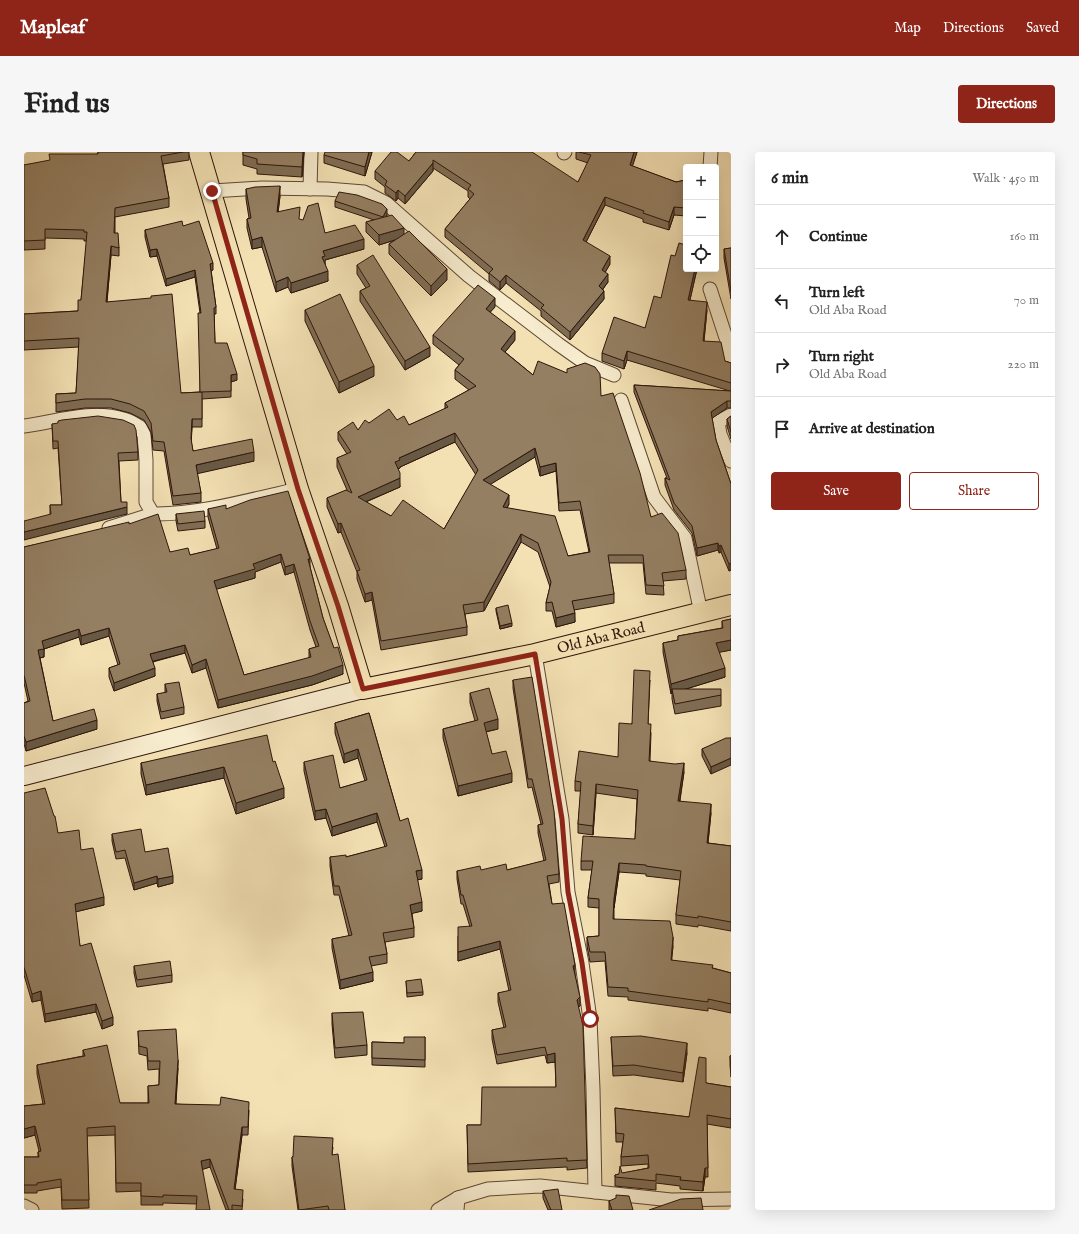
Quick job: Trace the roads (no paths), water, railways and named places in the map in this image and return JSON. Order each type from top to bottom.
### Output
[{"type":"main road","points":[[199,152],[212,191],[298,489],[338,606],[363,689]]},
{"type":"main road","name":"Old Aba Road","points":[[363,689],[535,654],[731,605]]},
{"type":"street","points":[[310,189],[311,152]]},
{"type":"street","points":[[710,164],[711,152]]},
{"type":"street","points":[[212,191],[262,188],[364,192],[386,204],[469,276],[558,344],[585,363],[614,375]]},
{"type":"street","points":[[710,289],[728,344],[731,364]]},
{"type":"street","points":[[621,400],[654,497],[685,538],[701,613]]},
{"type":"street","points":[[24,426],[63,418],[98,415],[123,419],[140,427],[144,435],[146,460],[146,502],[153,514]]},
{"type":"street","points":[[731,415],[718,422],[720,434],[731,461]]},
{"type":"street","points":[[99,530],[153,514],[166,514],[219,506],[298,489]]},
{"type":"street","points":[[535,654],[562,819],[568,892],[582,963],[590,1019],[595,1192]]},
{"type":"street","points":[[24,776],[363,689]]},
{"type":"street","points":[[438,1210],[457,1204],[488,1189],[540,1186],[672,1200],[731,1199]]},
{"type":"street","points":[[24,1206],[32,1210]]}]
